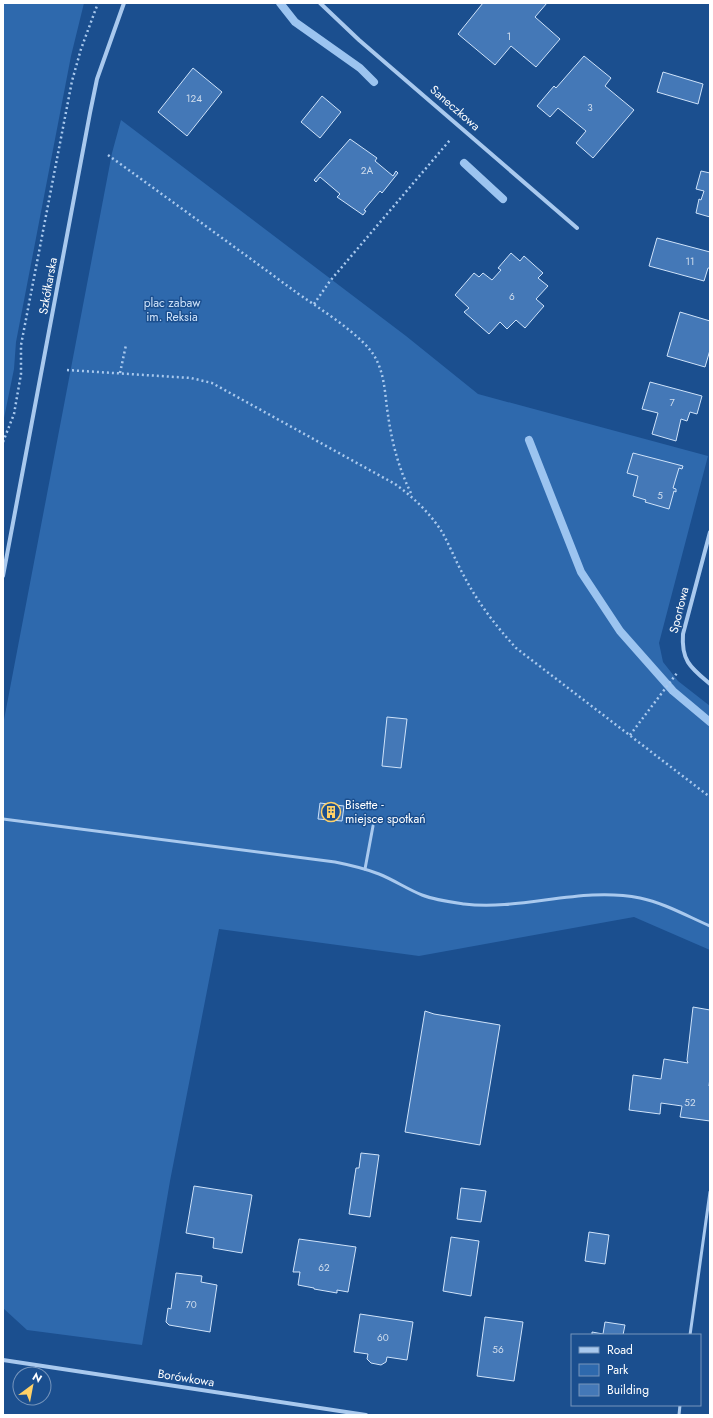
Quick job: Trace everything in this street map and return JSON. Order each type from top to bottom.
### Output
[{"type":"street","name":"Szkółkarska","points":[[3,576],[90,113],[97,80],[124,3]]},
{"type":"street","name":"Saneczkowa","points":[[320,3],[359,40],[577,228]]},
{"type":"street","name":"Sportowa","points":[[710,532],[683,634],[682,646],[684,656],[691,667],[710,684]]},
{"type":"street","name":"Borówkowa","points":[[3,1360],[366,1415]]},
{"type":"lane","points":[[3,819],[327,861],[357,867],[379,874],[424,896],[466,904],[506,905],[589,896],[614,895],[640,898],[662,905],[710,926]]},
{"type":"lane","points":[[365,870],[373,826]]},
{"type":"lane","points":[[690,1334],[710,1192]]},
{"type":"path","points":[[3,442],[14,414],[21,374],[21,345],[72,81],[81,49],[98,3]]},
{"type":"path","points":[[314,304],[330,281],[461,127]]},
{"type":"path","points":[[108,155],[314,304],[359,338],[367,346],[376,358],[381,370],[394,450],[403,477],[412,496],[441,531],[464,577],[486,612],[516,648],[710,797]]},
{"type":"path","points":[[120,373],[126,345]]},
{"type":"path","points":[[67,370],[191,378],[212,383],[375,473],[412,496]]},
{"type":"path","points":[[630,735],[676,674]]},
{"type":"green space","points":[[3,3],[84,3],[71,56],[16,342],[14,369],[3,423]]},
{"type":"green space","name":"plac zabaw im. Reksia","points":[[121,120],[406,336],[478,394],[708,456],[659,643],[663,662],[678,681],[710,706],[710,950],[634,917],[419,956],[219,929],[170,1181],[142,1345],[27,1330],[3,1308],[3,725],[112,153]]},
{"type":"building","points":[[483,3],[547,3],[535,17],[560,39],[536,67],[511,46],[495,65],[458,34]]},
{"type":"building","points":[[584,56],[611,78],[605,86],[634,110],[593,158],[576,143],[586,131],[558,108],[550,117],[537,106],[554,86],[556,88]]},
{"type":"building","points":[[193,68],[222,92],[187,136],[158,112]]},
{"type":"building","points":[[663,72],[703,84],[698,104],[657,92]]},
{"type":"building","points":[[322,96],[341,112],[320,138],[301,122]]},
{"type":"building","points":[[350,139],[377,158],[375,161],[393,176],[396,171],[398,173],[382,193],[380,191],[364,210],[366,211],[363,215],[337,197],[340,194],[320,177],[316,182],[314,180]]},
{"type":"building","points":[[701,171],[710,173],[710,217],[696,213],[699,199],[701,200],[704,191],[696,189]]},
{"type":"building","points":[[657,238],[710,252],[710,268],[708,268],[704,281],[649,266]]},
{"type":"building","points":[[511,253],[520,261],[524,256],[543,273],[538,278],[548,286],[536,299],[544,306],[525,328],[516,320],[507,329],[500,322],[489,334],[464,312],[469,308],[455,295],[474,273],[479,277],[483,273],[492,280],[501,270],[498,268]]},
{"type":"building","points":[[680,312],[710,321],[710,350],[705,367],[667,356]]},
{"type":"building","points":[[650,382],[702,396],[697,414],[690,412],[687,421],[681,419],[676,441],[652,434],[658,413],[642,409]]},
{"type":"building","points":[[633,453],[683,466],[682,469],[679,468],[673,488],[676,489],[676,492],[674,491],[669,509],[645,502],[646,500],[633,496],[638,476],[627,473]]},
{"type":"building","points":[[387,717],[407,719],[401,768],[382,766]]},
{"type":"building","name":"Bisette - miejsce spotkań","points":[[320,803],[344,806],[342,821],[318,819]]},
{"type":"building","points":[[693,1007],[710,1010],[710,1121],[680,1117],[682,1106],[661,1103],[660,1114],[629,1110],[633,1075],[661,1079],[664,1059],[688,1063],[687,1060]]},
{"type":"building","points":[[425,1011],[434,1014],[500,1025],[480,1145],[405,1132]]},
{"type":"building","points":[[361,1153],[379,1155],[370,1217],[349,1214],[356,1168],[359,1168]]},
{"type":"building","points":[[194,1186],[252,1195],[242,1253],[213,1248],[214,1238],[186,1233]]},
{"type":"building","points":[[461,1188],[486,1191],[481,1222],[457,1219]]},
{"type":"building","points":[[589,1232],[609,1235],[605,1264],[585,1261]]},
{"type":"building","points":[[451,1237],[479,1241],[471,1296],[443,1291]]},
{"type":"building","points":[[299,1239],[356,1247],[348,1292],[337,1290],[337,1293],[298,1285],[300,1272],[293,1272]]},
{"type":"building","points":[[176,1273],[202,1276],[201,1282],[217,1285],[210,1332],[169,1325],[166,1322],[168,1308],[171,1309]]},
{"type":"building","points":[[360,1314],[413,1322],[407,1360],[387,1357],[386,1362],[381,1365],[371,1363],[367,1359],[368,1354],[354,1352]]},
{"type":"building","points":[[485,1317],[523,1322],[514,1381],[477,1376]]},
{"type":"building","points":[[605,1322],[625,1325],[623,1334],[603,1334]]},
{"type":"building","points":[[592,1332],[603,1334],[592,1334]]},
{"type":"waterway","points":[[280,3],[295,22],[360,68],[374,82]]},
{"type":"waterway","points":[[464,163],[503,199]]},
{"type":"waterway","points":[[529,440],[581,572],[620,631],[673,691],[710,722]]},
{"type":"place","name":"Bisette - miejsce spotkań","points":[[331,812]]}]
